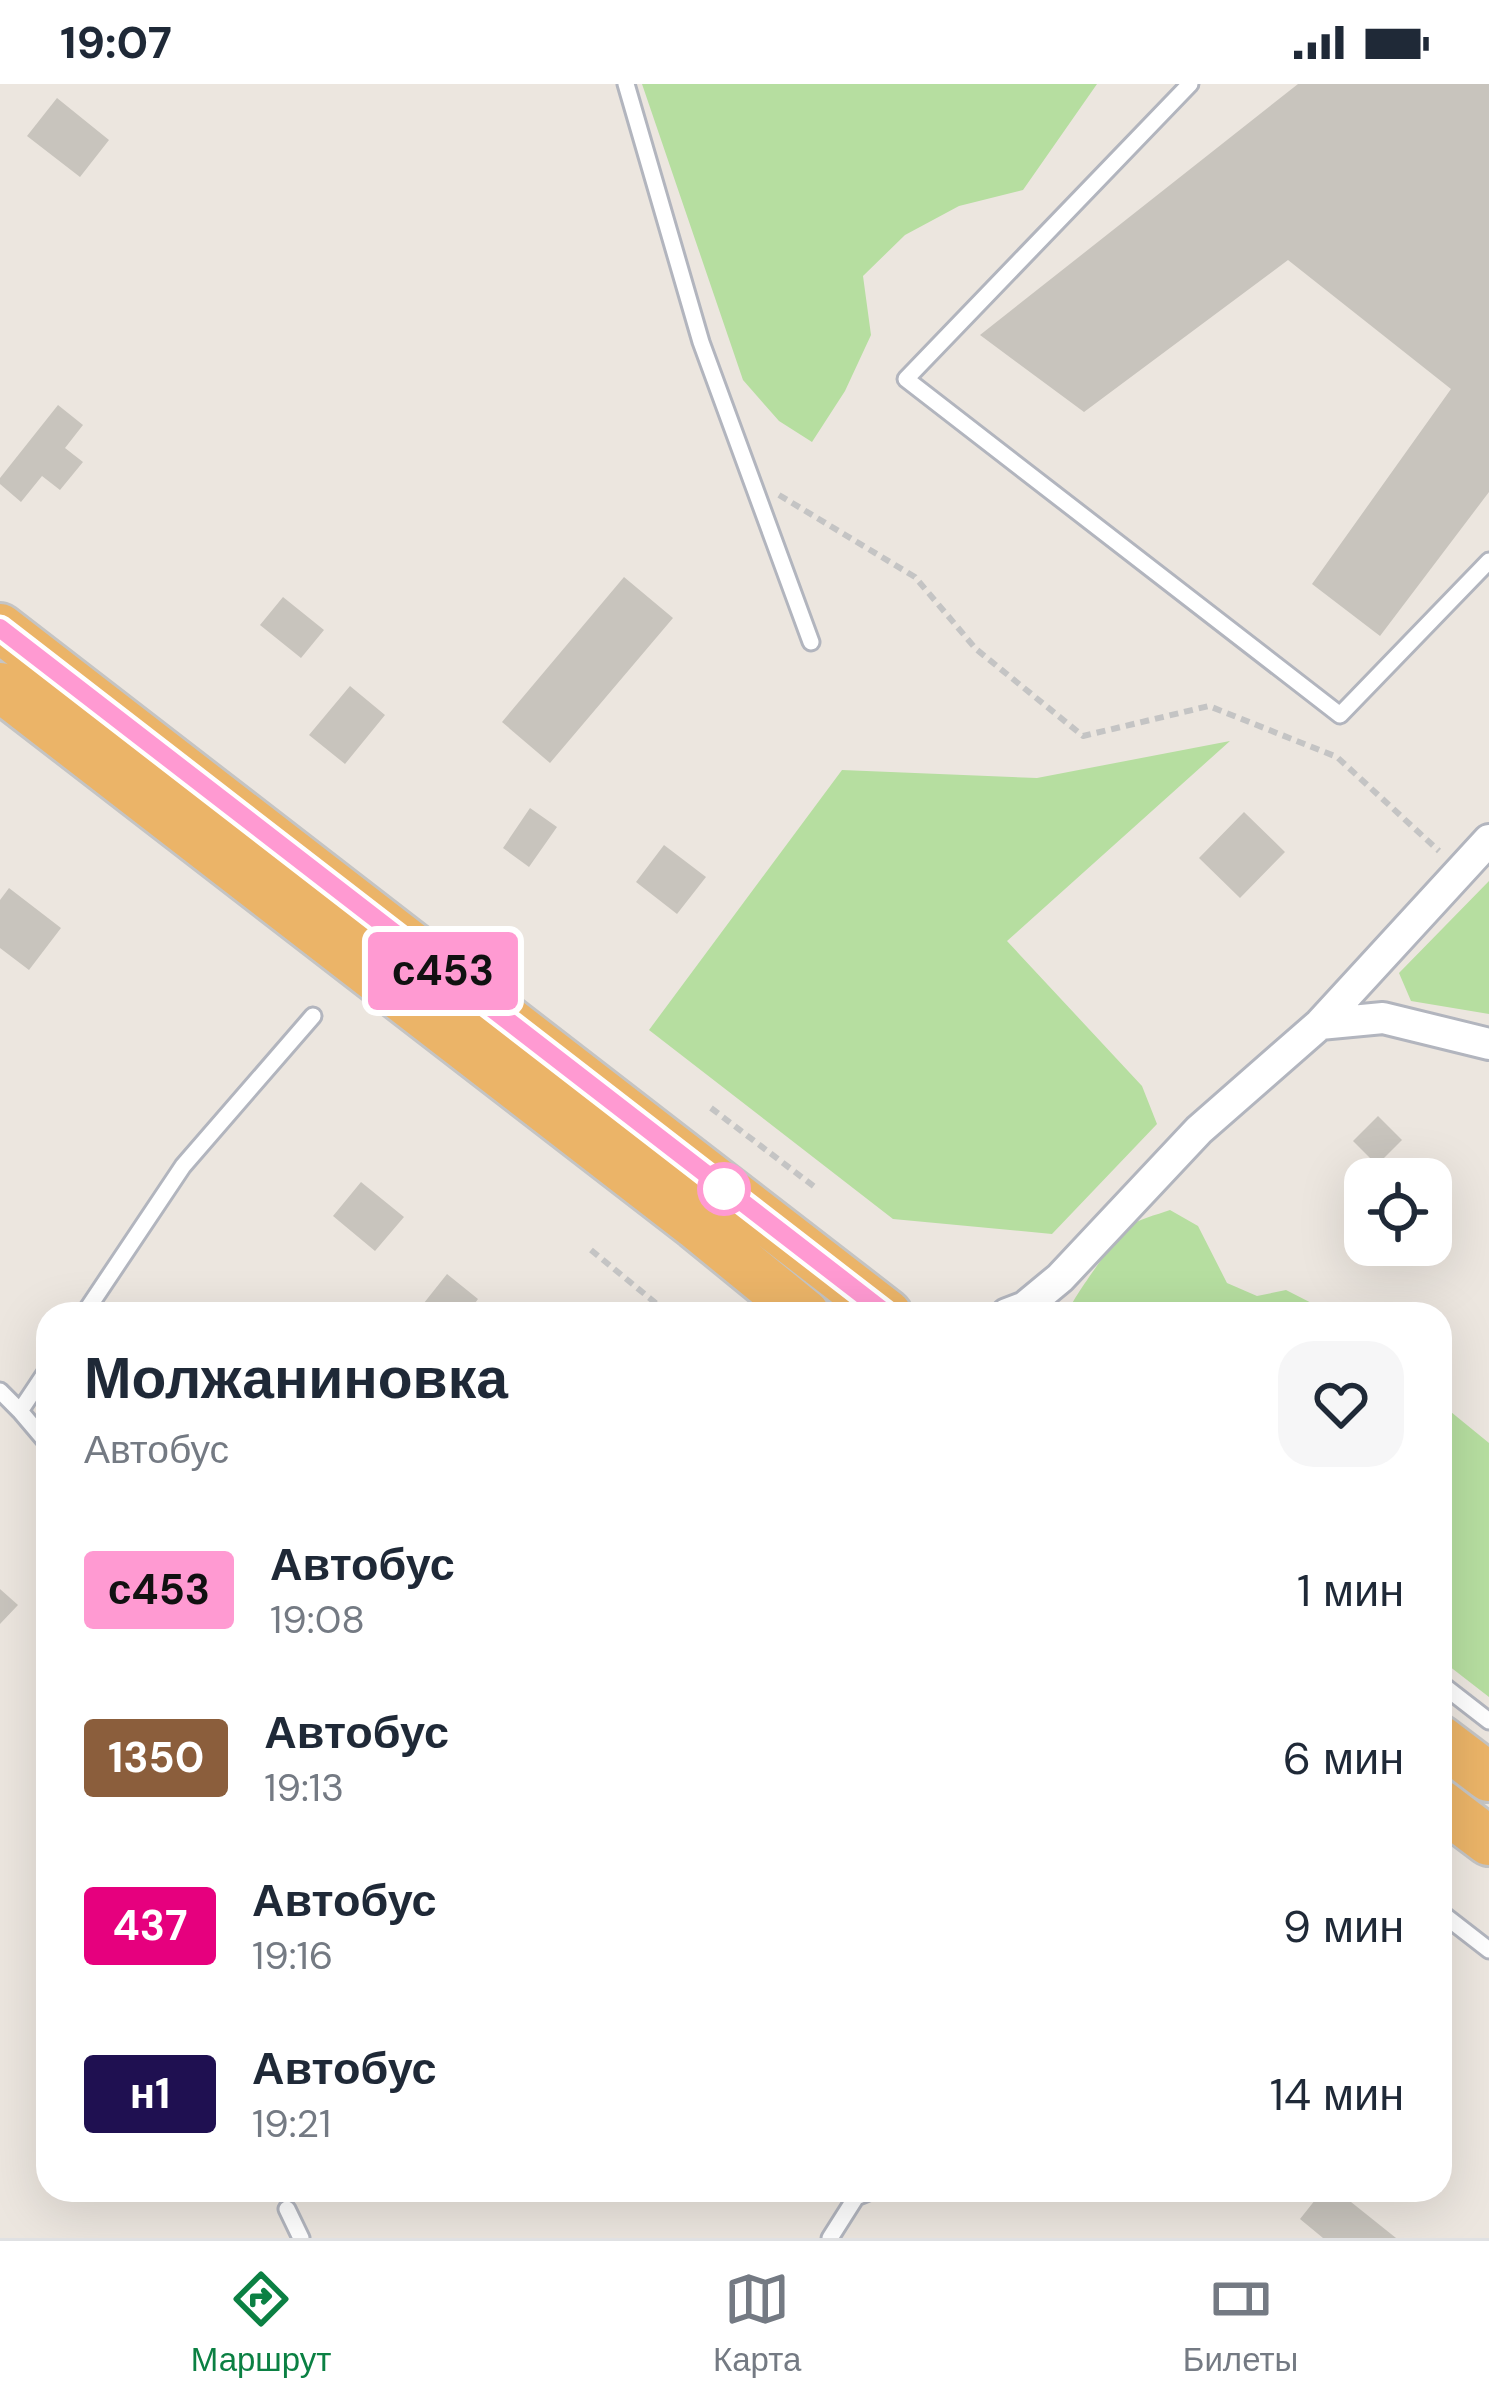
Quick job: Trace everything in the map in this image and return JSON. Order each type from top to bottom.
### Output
[{"type":"highway","points":[[0,628],[873,1302]]},
{"type":"highway","points":[[0,687],[790,1302]]},
{"type":"highway","points":[[1452,1749],[1489,1777]]},
{"type":"highway","points":[[1452,1813],[1489,1841]]},
{"type":"street","points":[[1031,1302],[1060,1278],[1199,1130],[1320,1024],[1489,840]]},
{"type":"street","points":[[1320,1024],[1383,1018],[1489,1044]]},
{"type":"street","points":[[1050,1302],[1060,1278]]},
{"type":"lane","points":[[626,84],[701,342],[812,642]]},
{"type":"lane","points":[[1190,84],[906,379],[1340,715],[1489,561]]},
{"type":"lane","points":[[93,1302],[183,1166],[313,1016]]},
{"type":"lane","points":[[20,1411],[36,1387]]},
{"type":"lane","points":[[0,1391],[36,1430]]},
{"type":"lane","points":[[1452,1692],[1489,1721]]},
{"type":"lane","points":[[1452,1921],[1489,1950]]},
{"type":"lane","points":[[830,2238],[848,2202]]},
{"type":"lane","points":[[287,2209],[301,2238]]},
{"type":"path","points":[[752,479],[915,577],[976,650],[1083,736],[1209,706],[1337,757],[1460,870]]},
{"type":"path","points":[[711,1108],[816,1187]]},
{"type":"path","points":[[591,1250],[654,1302]]},
{"type":"green space","points":[[642,84],[1097,84],[1023,190],[959,206],[905,235],[863,276],[871,335],[845,391],[812,442],[779,421],[743,380]]},
{"type":"green space","points":[[1230,741],[1007,941],[1142,1086],[1157,1124],[1052,1234],[893,1219],[649,1030],[842,770],[1037,778]]},
{"type":"green space","points":[[1489,881],[1489,1014],[1411,1001],[1399,973]]},
{"type":"green space","points":[[1170,1210],[1198,1226],[1227,1283],[1257,1296],[1286,1290],[1310,1302],[1073,1302],[1126,1229]]},
{"type":"green space","points":[[1452,1413],[1489,1443],[1489,1697],[1452,1668]]},
{"type":"building","points":[[1298,84],[1489,84],[1489,492],[1380,636],[1312,584],[1451,389],[1288,260],[1084,412],[980,335]]},
{"type":"building","points":[[57,98],[109,140],[80,177],[27,136]]},
{"type":"building","points":[[58,405],[83,425],[65,448],[83,462],[60,490],[42,476],[21,502],[0,484],[0,478]]},
{"type":"building","points":[[624,577],[673,618],[550,763],[502,722]]},
{"type":"building","points":[[283,597],[324,630],[301,658],[260,625]]},
{"type":"building","points":[[350,686],[385,715],[345,764],[309,735]]},
{"type":"building","points":[[530,808],[557,827],[529,867],[503,848]]},
{"type":"building","points":[[1244,812],[1285,852],[1240,898],[1199,858]]},
{"type":"building","points":[[664,845],[706,877],[677,914],[636,882]]},
{"type":"building","points":[[9,888],[61,928],[29,970],[0,948],[0,900]]},
{"type":"building","points":[[1378,1116],[1402,1140],[1384,1158],[1370,1158],[1353,1141]]},
{"type":"building","points":[[361,1182],[404,1217],[375,1251],[333,1216]]},
{"type":"building","points":[[447,1274],[478,1299],[476,1302],[425,1302]]},
{"type":"building","points":[[0,1589],[18,1605],[0,1624]]},
{"type":"building","points":[[1313,2202],[1351,2202],[1396,2238],[1323,2238],[1300,2219]]},
{"type":"bus line","name":"с453","points":[[0,628],[871,1302]]}]
